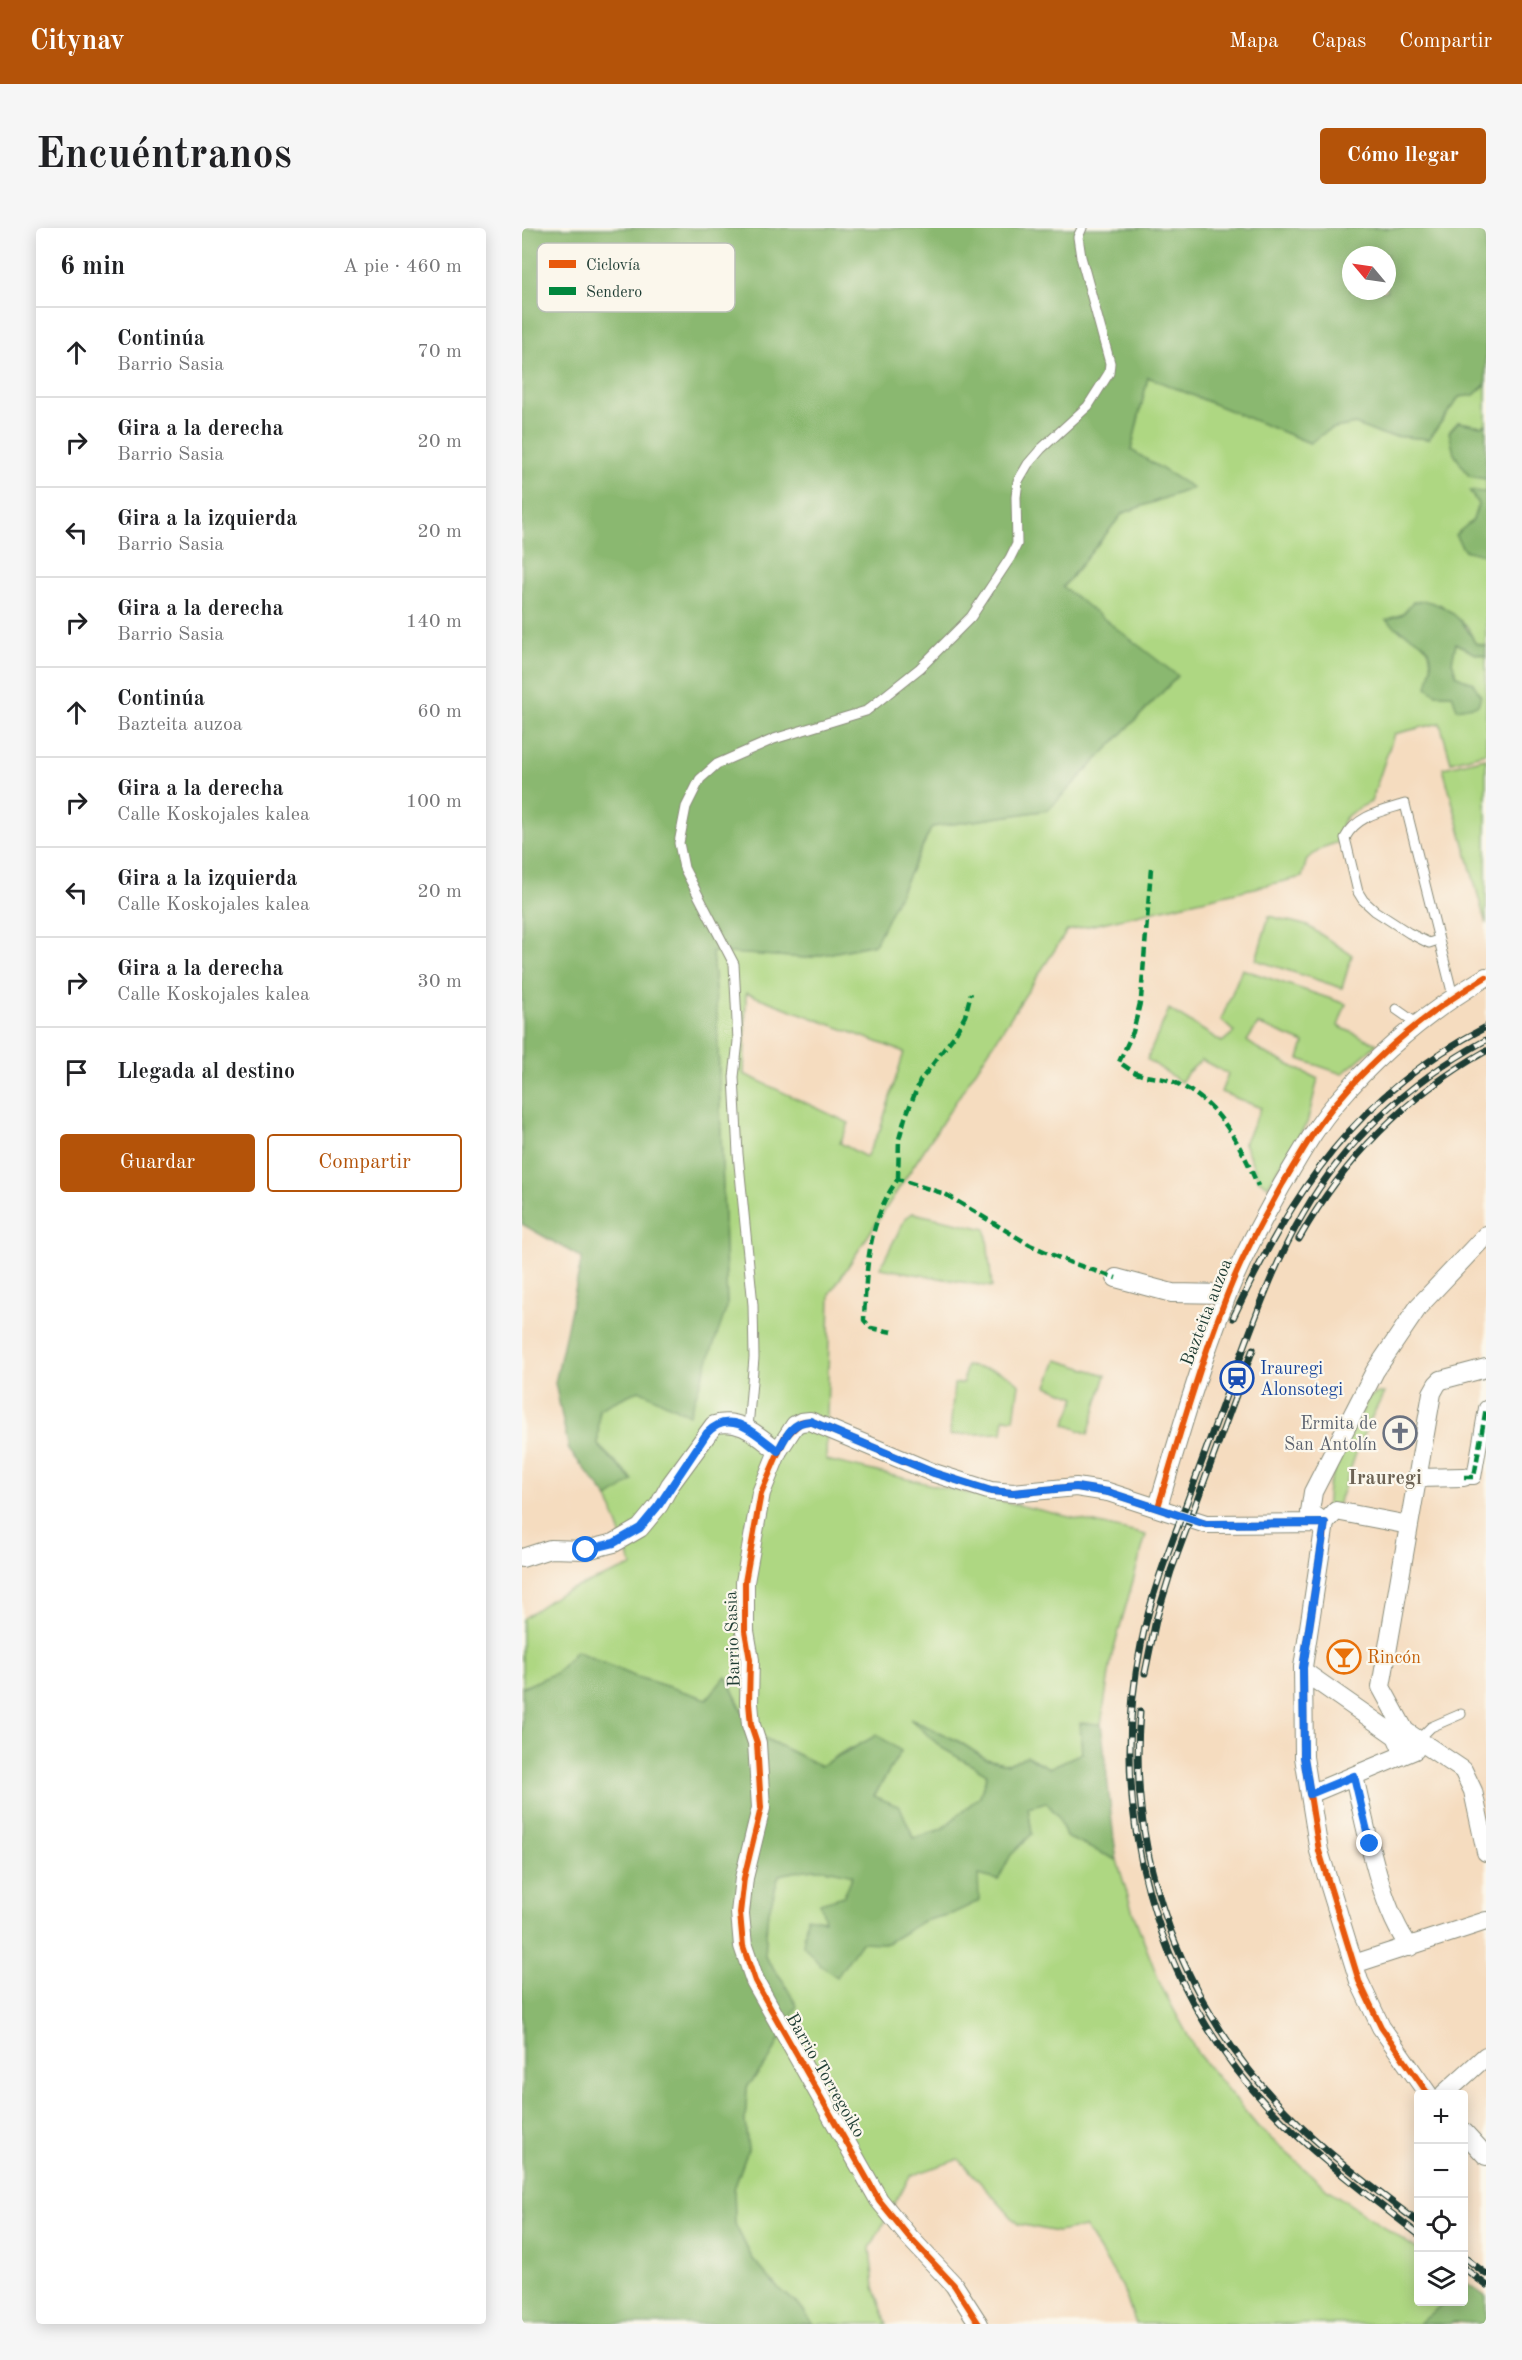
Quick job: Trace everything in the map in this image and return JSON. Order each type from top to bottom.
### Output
[{"type":"street","name":"Bazteita auzoa","points":[[1158,1507],[1185,1414],[1227,1294],[1263,1218],[1314,1132],[1335,1103],[1416,1023],[1453,996],[1486,977]]},
{"type":"street","points":[[1325,1523],[1310,1512],[1313,1492],[1375,1371],[1419,1306],[1479,1249],[1486,1235]]},
{"type":"street","points":[[1116,1278],[1172,1293],[1227,1294]]},
{"type":"street","points":[[1361,1712],[1371,1711],[1375,1707],[1381,1687],[1434,1388],[1441,1380],[1486,1368]]},
{"type":"street","points":[[1417,1478],[1473,1472],[1486,1408]]},
{"type":"street","name":"Barrio Sasia","points":[[761,1808],[758,1743],[751,1725],[750,1660],[745,1631],[745,1582],[761,1493],[778,1451],[795,1425],[810,1421],[934,1473],[991,1491],[1013,1493],[1076,1487],[1108,1492],[1158,1507]]},
{"type":"street","points":[[522,1558],[550,1549],[586,1550],[614,1543],[640,1528],[659,1505],[670,1485],[714,1425],[724,1422],[748,1428],[778,1451]]},
{"type":"street","points":[[1158,1507],[1206,1524],[1325,1523]]},
{"type":"street","points":[[1409,1525],[1336,1511],[1325,1523],[1303,1671],[1304,1757],[1319,1851],[1359,1981],[1381,2027],[1425,2090]]},
{"type":"street","points":[[1303,1671],[1396,1736],[1404,1754]]},
{"type":"street","points":[[1381,1687],[1405,1731],[1463,1770],[1473,1791],[1486,1852]]},
{"type":"street","points":[[1310,1794],[1404,1754],[1423,1743]]},
{"type":"street","points":[[1354,1776],[1370,1844],[1387,1899],[1402,1935],[1410,1947]]},
{"type":"street","name":"Barrio Torregoiko","points":[[761,1808],[744,1878],[740,1913],[743,1946],[755,1981],[879,2200],[910,2238],[954,2285],[979,2324]]},
{"type":"street","points":[[1354,1965],[1486,1921]]},
{"type":"street","points":[[1448,2090],[1486,2056]]},
{"type":"street","points":[[1468,2136],[1486,2156]]},
{"type":"lane","points":[[748,1428],[754,1358],[753,1305],[738,1154],[734,1077],[738,1041],[734,964],[684,868],[678,843],[686,807],[700,779],[717,764],[774,739],[866,711],[920,668],[971,617],[991,589],[1017,544],[1018,481],[1028,464],[1041,449],[1088,406],[1109,373],[1110,363],[1081,257],[1078,237],[1082,228]]},
{"type":"lane","points":[[1438,940],[1429,943],[1409,933],[1375,911],[1358,892],[1345,842],[1350,830],[1367,816],[1404,804],[1453,996]]},
{"type":"lane","points":[[1396,1009],[1416,1023]]},
{"type":"lane","points":[[1423,1743],[1431,1727],[1461,1714]]},
{"type":"green space","points":[[522,228],[1486,228],[1486,384],[1474,395],[1459,397],[1429,439],[1382,435],[1355,424],[1330,429],[1310,443],[1148,377],[1131,450],[1193,488],[1123,513],[1063,587],[1178,676],[1048,810],[932,827],[875,944],[807,958],[712,952],[717,1017],[727,1307],[689,1415],[639,1390],[599,1409],[598,1445],[633,1481],[608,1498],[569,1450],[555,1383],[582,1258],[522,1224]]},
{"type":"green space","points":[[1148,377],[1309,443],[1330,429],[1355,424],[1382,435],[1429,439],[1459,397],[1474,395],[1486,384],[1486,424],[1481,426],[1458,422],[1469,475],[1486,479],[1486,492],[1470,492],[1478,504],[1473,520],[1484,555],[1486,550],[1486,646],[1475,643],[1468,627],[1440,604],[1387,620],[1400,631],[1417,637],[1429,651],[1436,694],[1452,694],[1473,683],[1457,676],[1452,661],[1456,643],[1473,653],[1486,656],[1486,753],[1451,762],[1440,723],[1394,734],[1371,802],[1357,809],[1343,821],[1339,842],[1324,847],[1307,859],[1302,877],[1067,931],[830,1294],[826,1460],[1146,1535],[1112,1655],[1101,1724],[1080,1723],[1082,1753],[1049,1768],[1027,1756],[1008,1764],[986,1759],[958,1741],[912,1720],[942,1748],[987,1774],[980,1796],[942,1829],[913,1838],[900,1807],[874,1796],[901,1751],[849,1748],[821,1766],[754,1733],[726,1677],[707,1699],[634,1676],[576,1652],[556,1673],[522,1688],[522,1619],[559,1594],[632,1566],[608,1498],[633,1480],[598,1445],[599,1409],[639,1390],[727,1307],[717,1017],[712,951],[807,958],[875,944],[932,827],[1048,810],[1177,677],[1063,587],[1123,513],[1192,488],[1131,450]],"holes":[[[746,993],[904,1052],[880,1130],[866,1157],[840,1143],[849,1123],[744,1074]]]},
{"type":"green space","points":[[1458,422],[1481,426],[1486,424],[1486,479],[1469,476],[1454,454],[1449,432]]},
{"type":"green space","points":[[1486,490],[1486,550],[1484,555],[1464,550],[1455,535],[1473,520],[1478,504],[1470,491],[1485,492]]},
{"type":"green space","points":[[1426,601],[1449,611],[1466,628],[1475,643],[1486,646],[1486,656],[1473,653],[1456,643],[1452,661],[1457,676],[1473,683],[1481,696],[1478,705],[1457,709],[1452,694],[1436,694],[1427,687],[1431,671],[1429,650],[1386,620],[1403,614],[1413,602]]},
{"type":"green space","points":[[1486,758],[1486,924],[1443,768]]},
{"type":"green space","points":[[1269,916],[1308,926],[1352,955],[1342,988],[1256,960]]},
{"type":"green space","points":[[1242,969],[1346,1004],[1338,1026],[1377,1044],[1342,1074],[1299,1059],[1304,1043],[1258,1024],[1247,1041],[1263,1052],[1318,1079],[1307,1123],[1268,1186],[1259,1180],[1244,1143],[1261,1108],[1221,1092],[1228,1074],[1202,1060],[1188,1072],[1181,1082],[1147,1059],[1169,1009],[1222,1042],[1234,1032],[1221,1020]]},
{"type":"green space","points":[[913,1213],[986,1229],[992,1287],[880,1268],[906,1217]]},
{"type":"green space","points":[[1057,1360],[1106,1375],[1088,1434],[1065,1424],[1076,1397],[1047,1386]]},
{"type":"green space","points":[[966,1366],[1008,1375],[1019,1384],[1014,1419],[1004,1418],[1002,1433],[950,1435],[954,1384],[963,1383]]},
{"type":"green space","points":[[1384,1393],[1361,1440],[1337,1505],[1325,1523],[1328,1486],[1346,1442],[1369,1397]]},
{"type":"green space","points":[[576,1651],[634,1676],[707,1699],[726,1676],[754,1733],[820,1766],[877,1735],[901,1751],[874,1796],[900,1807],[914,1838],[942,1829],[980,1796],[987,1774],[942,1748],[910,1719],[958,1741],[986,1759],[1008,1764],[1027,1756],[1049,1768],[1082,1753],[1080,1723],[1101,1724],[1117,1860],[1066,1837],[1058,1816],[1046,1802],[1028,1807],[1032,1834],[1011,1855],[998,1880],[978,1875],[979,1901],[954,1913],[923,1921],[887,1943],[861,1942],[837,1977],[820,1965],[803,1945],[807,1917],[825,1920],[820,1903],[844,1896],[853,1875],[816,1869],[779,1875],[767,1918],[765,1957],[783,1981],[797,2006],[769,2060],[747,2087],[745,2122],[748,2150],[734,2189],[735,2224],[752,2258],[776,2286],[801,2307],[813,2324],[522,2324],[522,1688],[556,1673]]},
{"type":"green space","points":[[1046,1802],[1058,1816],[1066,1837],[1117,1860],[1133,1913],[1161,1986],[1198,2054],[1258,2127],[1327,2189],[1414,2247],[1414,2306],[1440,2306],[1418,2324],[1136,2324],[1122,2286],[1085,2227],[1057,2232],[1018,2224],[959,2159],[910,2176],[870,2248],[874,2287],[887,2324],[813,2324],[801,2307],[776,2286],[752,2258],[735,2224],[734,2189],[748,2150],[745,2122],[747,2087],[769,2060],[783,1981],[765,1957],[767,1918],[779,1875],[816,1869],[853,1875],[844,1896],[861,1942],[887,1943],[923,1921],[954,1913],[977,1874],[998,1880],[1010,1855],[1032,1834],[1028,1807]]},
{"type":"green space","points":[[1468,2284],[1486,2297],[1486,2324],[1453,2322],[1418,2324],[1440,2306],[1468,2306]]},
{"type":"railway","points":[[1233,1318],[1280,1228],[1305,1188],[1334,1150],[1365,1115],[1400,1082],[1441,1053],[1486,1027]]},
{"type":"railway","points":[[1414,2231],[1324,2160],[1272,2111],[1231,2062],[1197,2009],[1170,1953],[1150,1894],[1136,1833],[1131,1771],[1132,1708],[1141,1645],[1160,1576],[1253,1323],[1271,1278],[1303,1214],[1339,1161],[1382,1114],[1432,1074],[1486,1040]]},
{"type":"railway","points":[[1299,1239],[1336,1182],[1379,1132],[1429,1088],[1486,1051]]},
{"type":"railway","points":[[1145,1673],[1156,1620],[1171,1571],[1253,1349]]},
{"type":"railway","points":[[1140,1712],[1138,1767],[1143,1822],[1153,1875],[1170,1928],[1191,1978],[1218,2026],[1250,2071],[1286,2112],[1333,2156],[1414,2219]]},
{"type":"railway","points":[[1468,2260],[1486,2274]]},
{"type":"railway","points":[[1468,2271],[1486,2285]]},
{"type":"marked path","points":[[1151,868],[1141,999],[1133,1032],[1119,1062],[1136,1073],[1171,1081],[1201,1099],[1214,1111],[1235,1139],[1258,1186]]},
{"type":"marked path","points":[[898,1179],[899,1139],[905,1118],[920,1081],[954,1036],[965,1016],[971,993]]},
{"type":"marked path","points":[[892,1332],[871,1328],[864,1320],[870,1246],[880,1211],[898,1179],[945,1194],[1030,1245],[1069,1262],[1116,1278]]},
{"type":"marked path","points":[[1464,1477],[1474,1477],[1486,1408]]},
{"type":"cycle path","points":[[1158,1507],[1199,1374],[1227,1295],[1260,1226],[1308,1142],[1353,1083],[1388,1049],[1425,1018],[1486,977]]},
{"type":"cycle path","points":[[979,2324],[954,2285],[910,2238],[879,2200],[755,1981],[743,1946],[740,1913],[744,1878],[761,1808],[757,1743],[751,1725],[749,1703],[750,1660],[745,1631],[745,1582],[761,1493],[785,1437],[801,1422],[810,1421],[934,1473],[991,1491],[1013,1493],[1076,1487],[1108,1492],[1206,1524],[1325,1523],[1303,1667],[1304,1757],[1319,1851],[1359,1981],[1381,2027],[1425,2090]]},
{"type":"place","name":"Irauregi Alonsotegi","points":[[1237,1378]]},
{"type":"place","name":"Ermita de San Antolín","points":[[1400,1433]]},
{"type":"place","name":"Rincón","points":[[1344,1657]]},
{"type":"district","name":"Irauregi","points":[[1385,1477]]},
{"type":"route","points":[[586,1550],[614,1543],[640,1528],[659,1505],[670,1485],[707,1433],[714,1425],[724,1422],[748,1428],[778,1451],[795,1425],[810,1421],[934,1473],[991,1491],[1013,1493],[1076,1487],[1108,1492],[1206,1524],[1325,1523],[1303,1668],[1304,1757],[1310,1794],[1354,1776],[1370,1844]]}]
